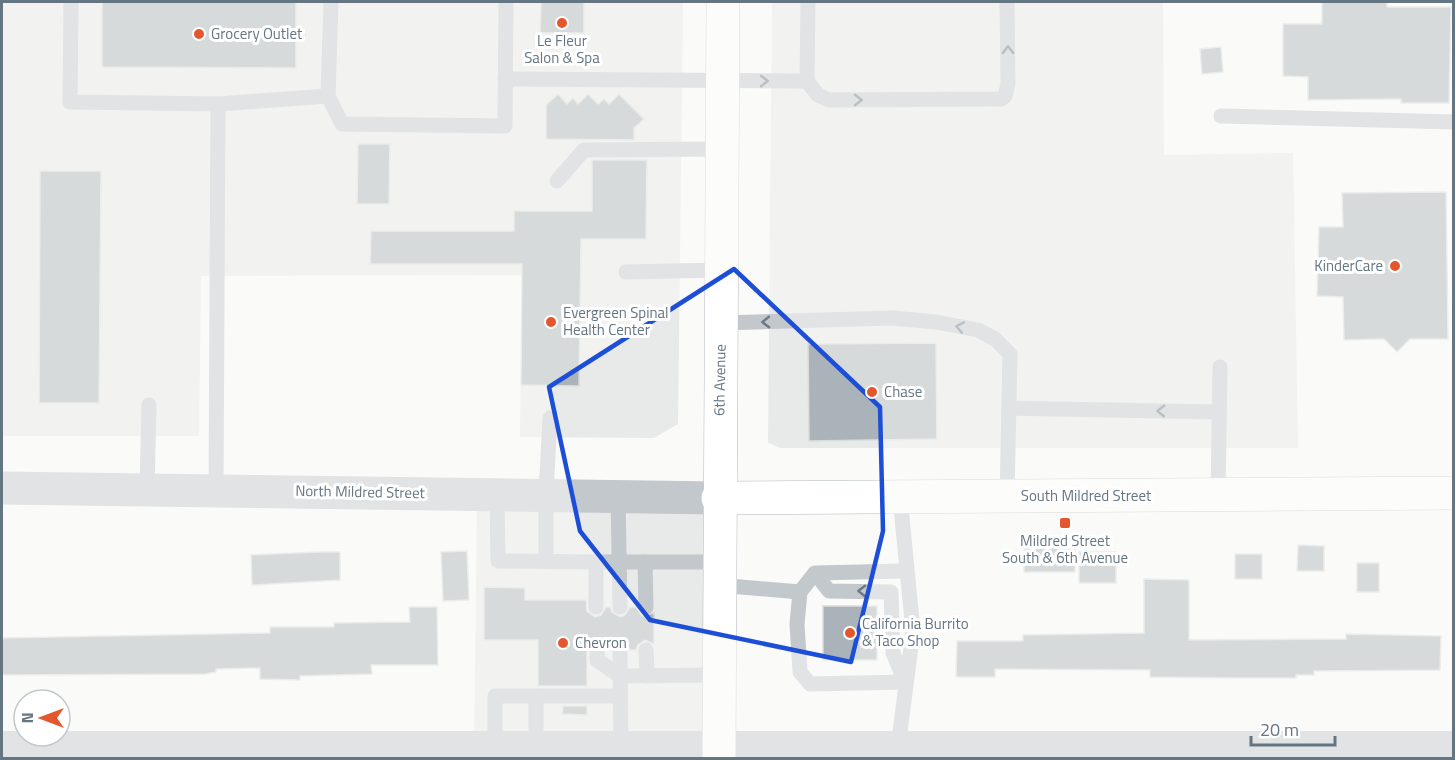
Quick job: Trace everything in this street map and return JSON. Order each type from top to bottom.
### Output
[{"type":"main road","name":"6th Avenue","points":[[719,753],[718,498],[723,2]]},
{"type":"main road","name":"South Mildred Street","points":[[718,498],[1454,493]]},
{"type":"street","name":"North Mildred Street","points":[[2,488],[718,498]]},
{"type":"street","points":[[2,747],[481,751],[536,747],[621,747],[719,753],[898,747],[1454,747]]},
{"type":"lane","points":[[71,2],[70,102],[218,104],[328,96]]},
{"type":"lane","points":[[331,2],[328,96],[342,124],[505,126],[506,2]]},
{"type":"lane","points":[[808,2],[807,81],[818,95],[830,100],[1001,99],[1005,96],[1008,84],[1007,2]]},
{"type":"lane","points":[[505,79],[807,81]]},
{"type":"lane","points":[[216,490],[218,104]]},
{"type":"lane","points":[[1221,116],[1454,122]]},
{"type":"lane","points":[[557,181],[584,150],[722,149]]},
{"type":"lane","points":[[626,272],[721,270]]},
{"type":"lane","points":[[720,323],[892,318],[936,322],[978,330],[995,339],[1010,354],[1007,497]]},
{"type":"lane","points":[[1218,495],[1220,367]]},
{"type":"lane","points":[[147,489],[149,405]]},
{"type":"lane","points":[[1009,408],[1219,412]]},
{"type":"lane","points":[[546,561],[546,494],[550,418]]},
{"type":"lane","points":[[497,494],[498,561],[645,562],[718,574],[800,592]]},
{"type":"lane","points":[[618,496],[620,607]]},
{"type":"lane","points":[[898,747],[913,631],[905,570],[900,497]]},
{"type":"lane","points":[[596,562],[596,607]]},
{"type":"lane","points":[[645,562],[646,607]]},
{"type":"lane","points":[[905,570],[815,573],[800,592],[797,624],[800,672],[810,684],[905,682]]},
{"type":"lane","points":[[815,573],[828,591],[891,592],[893,653],[905,682]]},
{"type":"lane","points":[[597,650],[597,660],[620,676],[718,675]]},
{"type":"lane","points":[[620,650],[621,747]]},
{"type":"lane","points":[[646,650],[646,676]]},
{"type":"lane","points":[[481,751],[495,696],[620,696]]},
{"type":"lane","points":[[536,696],[536,747]]},
{"type":"highlighted area","points":[[734,269],[880,407],[883,531],[851,662],[650,620],[580,531],[549,387]]},
{"type":"shaded area","points":[[2,2],[683,2],[678,424],[654,438],[520,437],[522,275],[201,276],[199,436],[2,436]]},
{"type":"shaded area","points":[[772,2],[1163,2],[1164,155],[1293,153],[1298,448],[781,448],[768,443]]},
{"type":"shaded area","points":[[477,493],[718,498],[719,758],[474,758]]},
{"type":"building","name":"Grocery Outlet","points":[[102,2],[296,2],[296,68],[102,67]]},
{"type":"building","name":"Le Fleur Salon & Spa","points":[[541,2],[584,2],[584,33],[540,33]]},
{"type":"building","points":[[1322,2],[1387,2],[1387,7],[1451,7],[1449,103],[1401,103],[1401,99],[1308,100],[1308,77],[1283,76],[1283,24],[1322,24]]},
{"type":"building","points":[[1221,47],[1223,72],[1202,74],[1200,49]]},
{"type":"building","points":[[558,94],[567,104],[573,98],[578,104],[588,94],[598,104],[604,99],[609,104],[619,94],[644,119],[634,128],[634,140],[546,139],[546,105]]},
{"type":"building","points":[[358,144],[390,144],[389,204],[357,204]]},
{"type":"building","points":[[592,160],[647,160],[646,239],[581,239],[579,386],[521,385],[522,264],[370,264],[371,231],[514,231],[514,211],[592,211]]},
{"type":"building","points":[[40,171],[101,171],[99,403],[39,403]]},
{"type":"building","name":"KinderCare","points":[[1446,192],[1448,339],[1410,339],[1397,352],[1384,339],[1344,340],[1343,297],[1317,296],[1319,227],[1343,227],[1342,193]]},
{"type":"building","name":"Chase","points":[[936,343],[937,439],[809,441],[808,344]]},
{"type":"building","points":[[1025,545],[1059,545],[1059,548],[1075,548],[1075,572],[1024,572]]},
{"type":"building","points":[[1298,545],[1324,546],[1324,571],[1297,571]]},
{"type":"building","points":[[467,551],[469,600],[443,601],[441,552]]},
{"type":"building","points":[[340,552],[340,580],[252,585],[251,555]]},
{"type":"building","points":[[1079,552],[1116,552],[1116,583],[1079,583]]},
{"type":"building","points":[[1235,554],[1262,554],[1262,579],[1235,579]]},
{"type":"building","points":[[1357,563],[1379,563],[1379,592],[1357,592]]},
{"type":"building","points":[[1144,579],[1189,580],[1189,640],[1346,639],[1346,634],[1441,636],[1440,670],[1314,671],[1314,675],[1296,675],[1296,678],[1232,678],[1150,677],[1150,670],[995,669],[995,677],[956,677],[957,641],[1023,641],[1023,635],[1144,633]]},
{"type":"building","points":[[484,587],[525,588],[525,600],[586,600],[587,611],[595,617],[601,615],[606,607],[610,607],[612,612],[620,617],[625,615],[630,607],[636,607],[642,616],[654,613],[654,644],[645,640],[638,645],[636,650],[630,650],[625,642],[619,640],[612,645],[610,650],[607,650],[602,642],[593,641],[587,650],[587,686],[538,686],[538,640],[484,640]]},
{"type":"building","name":"California Burrito & Taco Shop","points":[[823,606],[877,606],[877,660],[823,660]]},
{"type":"building","points":[[409,607],[437,607],[438,665],[371,665],[372,674],[300,676],[300,680],[260,679],[260,668],[216,669],[216,672],[205,674],[2,675],[2,638],[270,633],[270,627],[334,627],[334,623],[410,622]]},
{"type":"building","points":[[563,706],[587,706],[587,715],[562,714]]},
{"type":"place","name":"Le Fleur Salon & Spa","points":[[562,23]]},
{"type":"place","name":"Grocery Outlet","points":[[199,34]]},
{"type":"place","name":"KinderCare","points":[[1395,266]]},
{"type":"place","name":"Evergreen Spinal Health Center","points":[[551,322]]},
{"type":"place","name":"Chase","points":[[872,392]]},
{"type":"place","name":"Mildred Street South & 6th Avenue","points":[[1065,523]]},
{"type":"place","name":"California Burrito & Taco Shop","points":[[850,633]]},
{"type":"place","name":"Chevron","points":[[563,643]]}]
